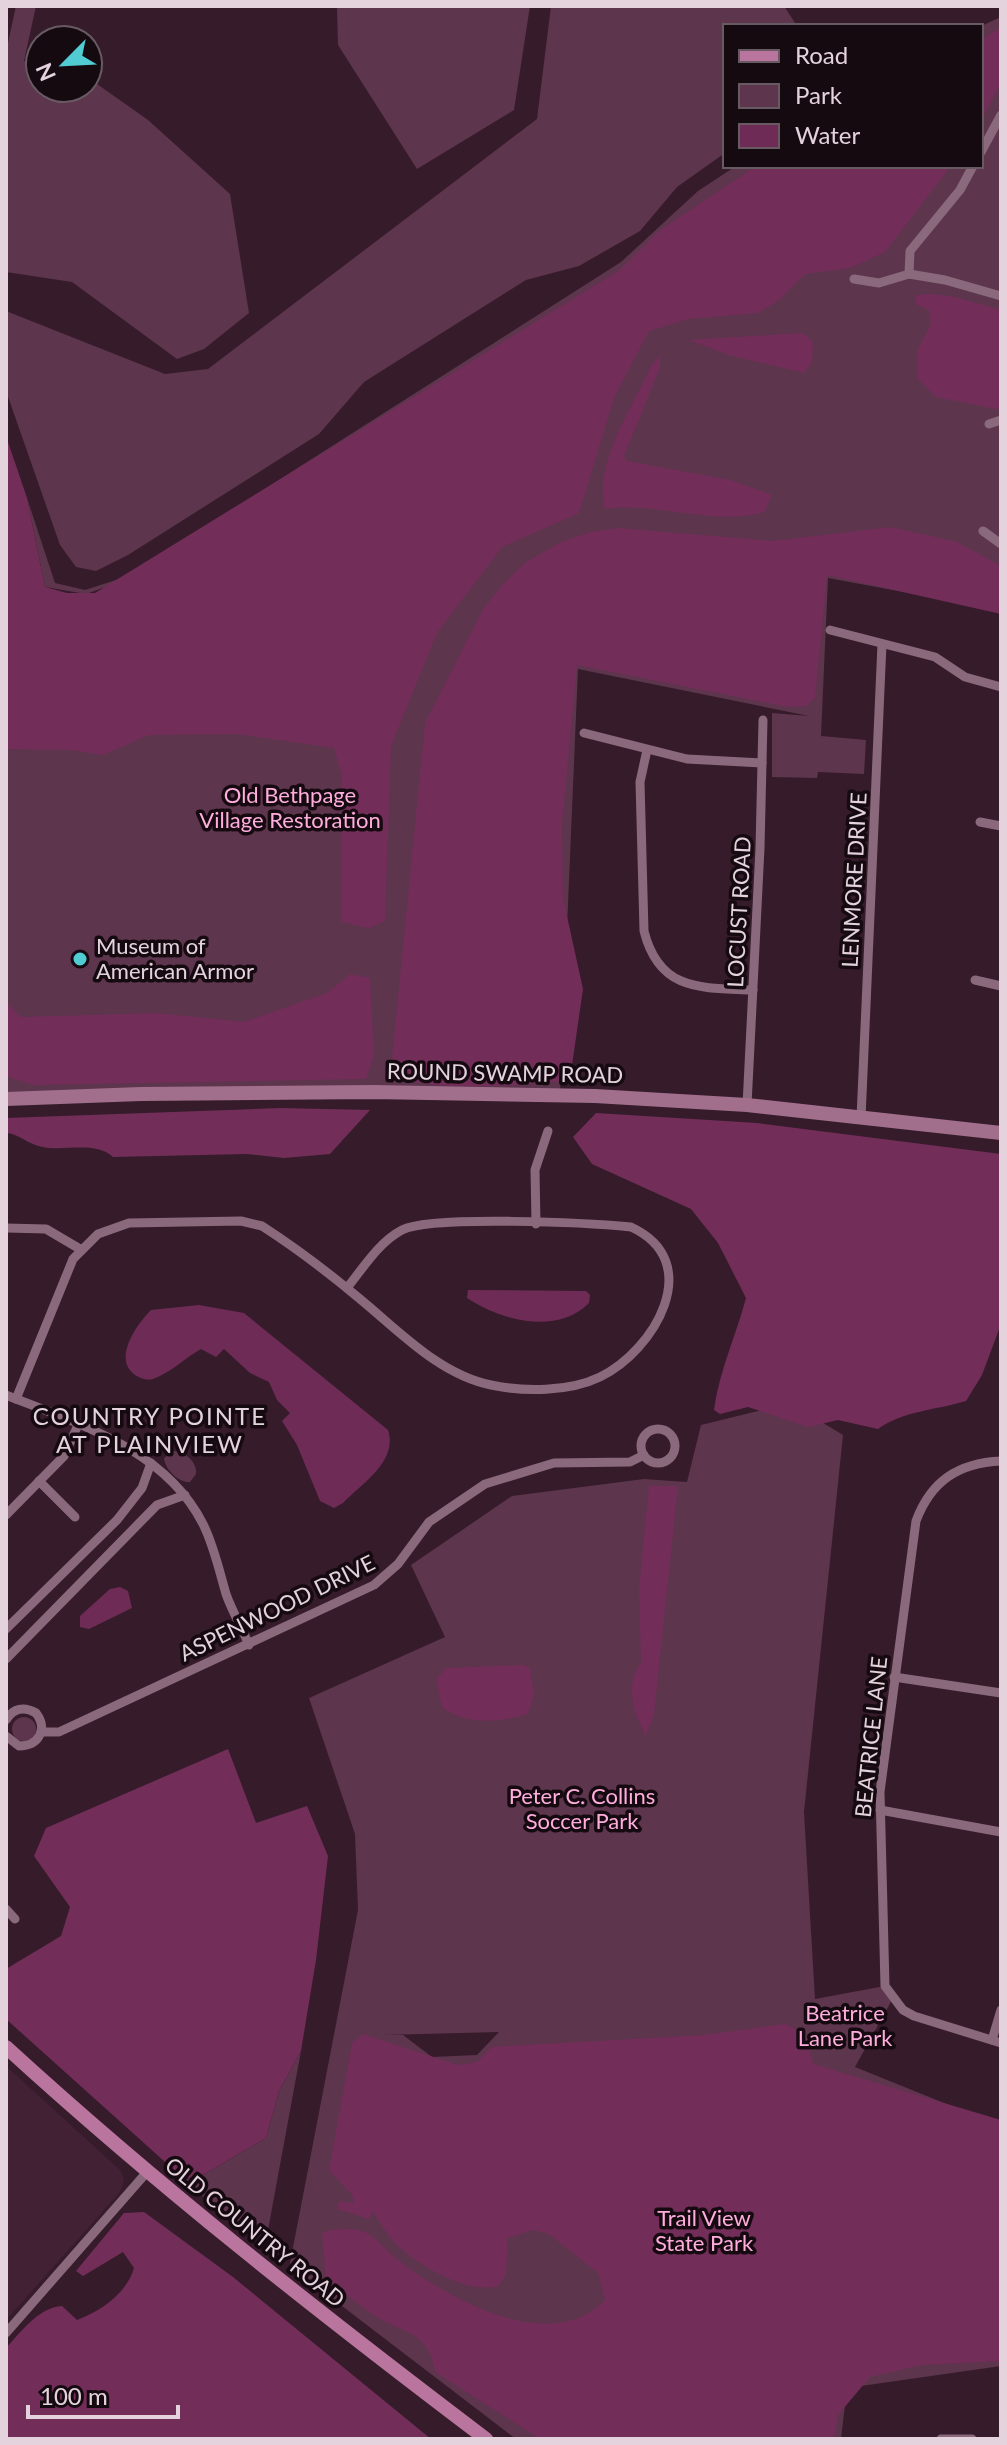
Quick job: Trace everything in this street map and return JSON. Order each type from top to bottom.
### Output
[{"type":"main road","name":"ROUND SWAMP ROAD","points":[[6,1099],[141,1094],[374,1092],[595,1096],[747,1105],[1001,1133]]},
{"type":"main road","name":"OLD COUNTRY ROAD","points":[[6,2047],[147,2172],[324,2317],[486,2439]]},
{"type":"street","points":[[983,148],[1001,115]]},
{"type":"street","points":[[909,274],[910,251],[960,190],[972,168]]},
{"type":"street","points":[[854,279],[879,283],[909,274],[945,280],[1001,296]]},
{"type":"street","points":[[989,424],[1001,420]]},
{"type":"street","points":[[983,531],[1001,544]]},
{"type":"street","points":[[830,630],[935,657],[965,677],[1001,687]]},
{"type":"street","name":"LENMORE DRIVE","points":[[861,1118],[882,644]]},
{"type":"street","name":"LOCUST ROAD","points":[[747,1105],[763,720]]},
{"type":"street","points":[[584,733],[702,761],[762,763]]},
{"type":"street","points":[[647,750],[640,782],[644,931],[651,953],[666,973],[687,984],[753,990]]},
{"type":"street","points":[[980,822],[1001,826]]},
{"type":"street","points":[[975,980],[1001,986]]},
{"type":"street","points":[[536,1224],[535,1170],[539,1147],[548,1131]]},
{"type":"street","points":[[249,1645],[227,1597],[211,1542],[185,1495],[151,1463],[78,1425],[11,1397],[80,1249],[112,1227],[129,1223],[241,1221],[262,1226],[347,1288],[442,1364],[473,1380],[492,1385],[556,1388],[597,1379],[639,1350],[652,1332],[668,1292],[665,1258],[658,1244],[631,1227],[536,1224],[439,1223],[404,1229],[387,1239],[347,1288]]},
{"type":"street","points":[[6,1228],[46,1229],[80,1249]]},
{"type":"street","points":[[6,1515],[64,1456],[78,1425]]},
{"type":"street","name":"ASPENWOOD DRIVE","points":[[6,1736],[14,1744],[25,1747],[36,1742],[41,1732],[59,1732],[374,1585],[398,1564],[429,1522],[485,1484],[554,1463],[630,1462],[644,1455]]},
{"type":"street","name":"BEATRICE LANE","points":[[996,2042],[914,2016],[889,1995],[883,1963],[880,1810],[882,1770],[912,1538],[923,1503],[940,1481],[954,1471],[975,1463],[1001,1461]]},
{"type":"street","points":[[6,1629],[117,1520],[142,1488],[151,1463]]},
{"type":"street","points":[[39,1481],[75,1517]]},
{"type":"street","points":[[6,1659],[157,1505],[185,1495]]},
{"type":"street","points":[[894,1677],[1001,1693]]},
{"type":"street","points":[[6,1720],[17,1709],[30,1710],[40,1718],[41,1732]]},
{"type":"street","points":[[880,1810],[1001,1832]]},
{"type":"street","points":[[6,1909],[15,1919]]},
{"type":"street","points":[[996,2042],[1001,2010]]},
{"type":"street","points":[[6,2333],[147,2172]]},
{"type":"street","points":[[941,2439],[972,2439]]},
{"type":"shaded area","points":[[6,2066],[121,2171],[124,2181],[120,2192],[6,2320]]},
{"type":"green space","points":[[16,6],[36,6],[32,24],[24,24],[24,104],[104,104],[104,89],[148,120],[230,194],[249,313],[204,349],[177,359],[72,282],[6,272],[6,52]]},
{"type":"green space","points":[[337,6],[530,6],[514,110],[417,169],[338,45]]},
{"type":"green space","points":[[551,6],[784,6],[796,24],[723,24],[723,154],[677,187],[640,231],[579,266],[526,280],[364,382],[319,434],[128,555],[96,571],[76,567],[60,545],[6,391],[6,311],[165,374],[208,369],[537,119]]},
{"type":"green space","name":"Old Bethpage Village Restoration","points":[[1001,17],[1001,610],[828,578],[821,736],[866,740],[864,774],[818,772],[817,778],[772,777],[772,713],[809,716],[578,669],[560,1093],[6,1096],[6,654],[114,584],[86,594],[45,587],[27,498],[55,583],[85,590],[128,576],[621,262],[698,191],[733,168],[983,168],[983,25]]},
{"type":"green space","points":[[1001,28],[1001,83],[983,117],[983,38]]},
{"type":"green space","points":[[753,168],[949,168],[885,252],[850,268],[805,274],[778,301],[758,313],[688,319],[649,331],[614,398],[579,513],[502,547],[437,633],[391,746],[385,921],[369,928],[341,922],[342,776],[334,748],[236,734],[149,735],[103,755],[71,750],[6,749],[6,436],[27,498],[45,587],[67,593],[95,593],[620,270],[659,231]]},
{"type":"green space","points":[[916,295],[951,296],[1001,310],[1001,410],[936,397],[918,379],[918,349],[931,324],[929,310],[915,304]]},
{"type":"green space","points":[[803,333],[813,342],[812,362],[804,373],[729,355],[688,340]]},
{"type":"green space","points":[[660,355],[660,368],[624,456],[627,461],[730,480],[772,495],[764,512],[725,517],[645,508],[605,509],[603,492],[610,455],[625,417],[651,366]]},
{"type":"green space","points":[[891,527],[957,542],[1001,566],[1001,614],[827,575],[815,698],[806,706],[788,707],[577,665],[562,824],[563,898],[583,989],[570,1079],[512,1085],[438,1085],[406,1079],[391,1068],[425,723],[483,609],[503,584],[525,563],[561,542],[590,532],[619,528],[772,541]]},
{"type":"green space","points":[[350,974],[370,978],[374,1056],[366,1079],[33,1085],[8,1077],[6,1081],[6,1002],[21,1017],[157,1013],[244,1022],[327,993]]},
{"type":"green space","points":[[280,1108],[370,1110],[330,1154],[284,1158],[247,1154],[113,1157],[91,1148],[42,1147],[6,1133],[6,1118]]},
{"type":"green space","points":[[596,1113],[757,1123],[1001,1154],[1001,1324],[982,1375],[966,1401],[909,1415],[878,1429],[838,1420],[808,1427],[748,1407],[720,1414],[714,1410],[746,1298],[718,1243],[691,1209],[592,1164],[573,1137]]},
{"type":"green space","points":[[790,1403],[843,1435],[804,1812],[815,1999],[885,1986],[892,2000],[855,2067],[1001,2126],[1001,2366],[847,2388],[841,2439],[516,2439],[291,2267],[358,1910],[355,1834],[309,1698],[445,1637],[411,1565],[512,1496],[644,1479],[687,1482],[701,1425]],"holes":[[[499,2032],[477,2055],[432,2057],[403,2035],[384,2035]]]},
{"type":"green space","points":[[174,1451],[186,1456],[195,1465],[196,1474],[190,1482],[177,1478],[167,1467],[164,1458]]},
{"type":"green space","points":[[649,1486],[678,1486],[654,1714],[646,1736],[635,1709],[632,1690],[641,1663],[639,1588]]},
{"type":"green space","points":[[523,1665],[530,1668],[534,1694],[528,1714],[484,1721],[462,1717],[442,1707],[436,1680],[446,1668]]},
{"type":"green space","points":[[24,1717],[32,1721],[36,1729],[32,1737],[24,1741],[16,1737],[12,1729],[16,1721]]},
{"type":"green space","points":[[228,1749],[256,1823],[307,1806],[328,1856],[301,2051],[279,2091],[266,2138],[203,2175],[184,2179],[6,2019],[6,1969],[61,1936],[70,1907],[34,1856],[46,1828]]},
{"type":"green space","name":"Trail View State Park","points":[[785,2024],[806,2035],[813,2064],[1001,2120],[1001,2361],[921,2365],[870,2377],[838,2415],[834,2439],[540,2439],[435,2372],[432,2358],[421,2341],[368,2311],[326,2276],[322,2233],[353,2229],[370,2235],[393,2256],[439,2288],[497,2315],[526,2322],[555,2323],[582,2316],[605,2300],[598,2273],[549,2234],[533,2230],[508,2238],[506,2275],[498,2286],[473,2286],[446,2278],[410,2256],[392,2240],[373,2212],[369,2219],[337,2209],[339,2201],[354,2203],[352,2195],[329,2170],[352,2043],[363,2034],[458,2065],[477,2062],[492,2047],[704,2035]]},
{"type":"green space","points":[[301,2051],[266,2241],[257,2243],[184,2180],[203,2175],[266,2138],[279,2091]]},
{"type":"green space","points":[[144,2212],[233,2277],[431,2439],[6,2439],[6,2348],[31,2321],[54,2307],[62,2306],[77,2320],[95,2312],[119,2293],[134,2268],[123,2252],[83,2276],[76,2271],[124,2213]]},
{"type":"water","points":[[468,1290],[586,1291],[590,1295],[589,1303],[576,1313],[545,1322],[495,1313],[467,1298]]},
{"type":"water","points":[[199,1305],[244,1313],[388,1430],[388,1452],[377,1471],[343,1503],[334,1508],[320,1501],[297,1445],[282,1421],[290,1413],[277,1400],[269,1382],[250,1373],[224,1349],[216,1357],[201,1349],[151,1380],[137,1376],[129,1368],[126,1351],[129,1342],[151,1310]]},
{"type":"water","points":[[120,1587],[128,1591],[132,1608],[89,1629],[80,1627],[80,1616],[110,1589]]},
{"type":"place","name":"Museum of American Armor","points":[[80,959]]},
{"type":"district","name":"COUNTRY POINTE AT PLAINVIEW","points":[[150,1431]]},
{"type":"park label","name":"Peter C. Collins Soccer Park","points":[[582,1808]]},
{"type":"park label","name":"Beatrice Lane Park","points":[[845,2026]]}]
